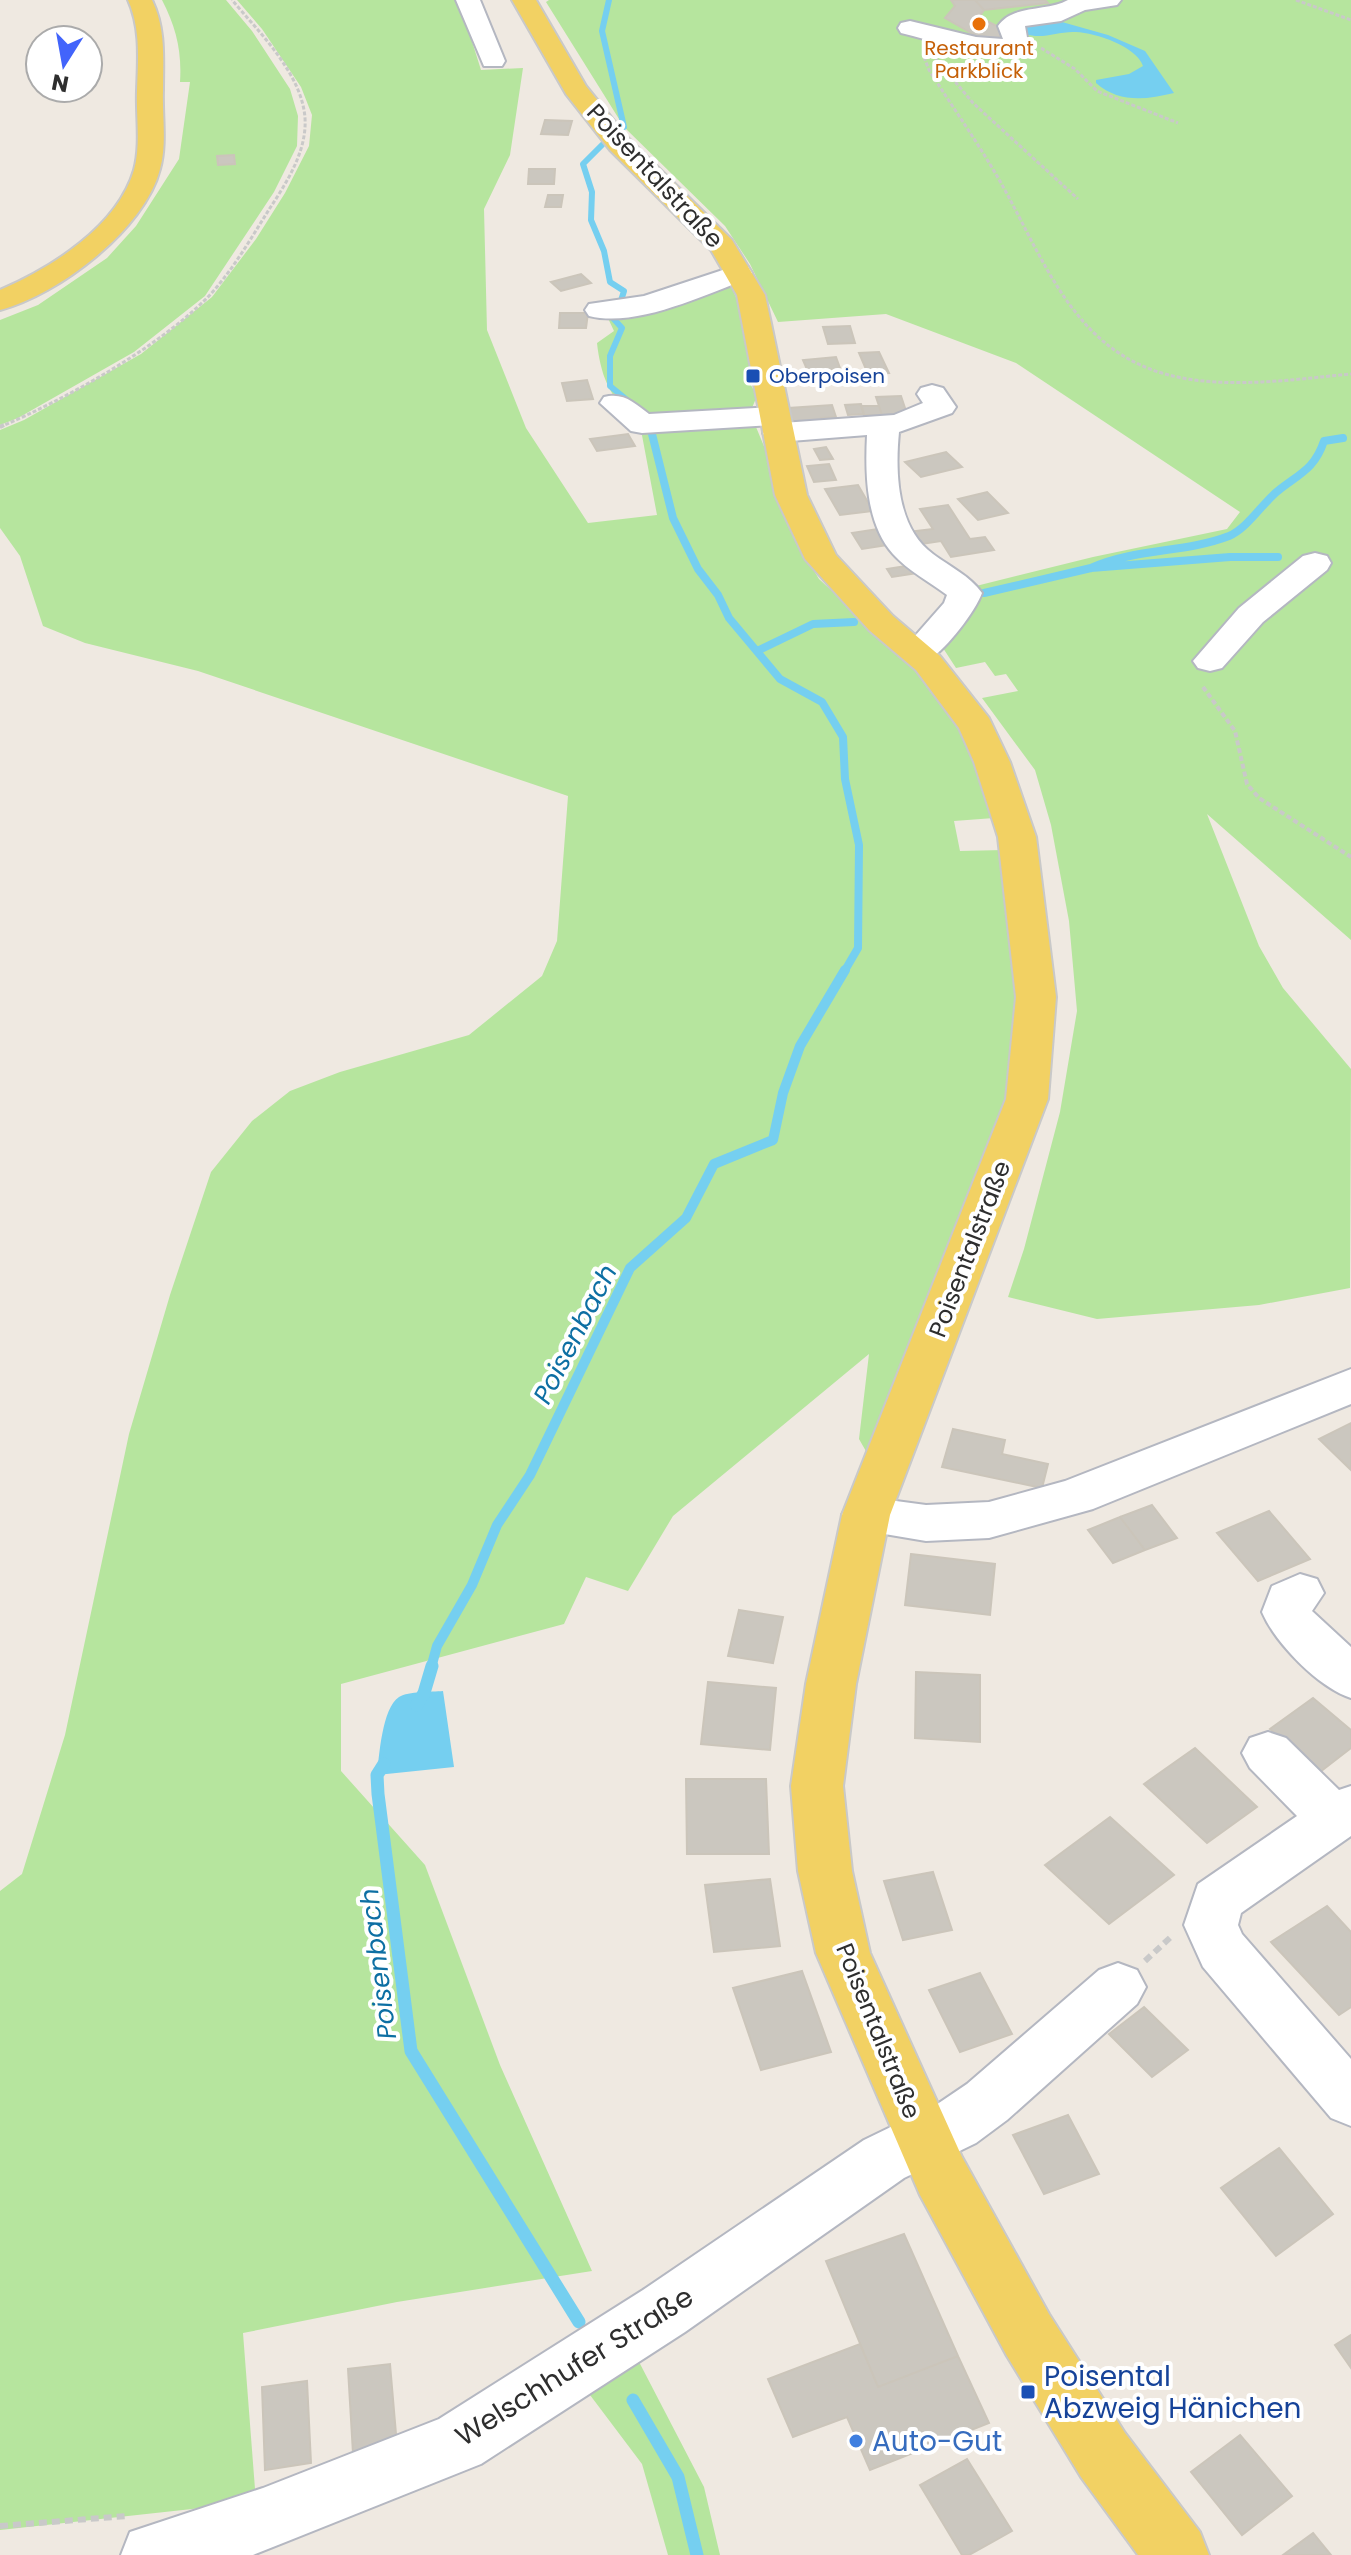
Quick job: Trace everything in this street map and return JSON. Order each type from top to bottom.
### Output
[{"type":"main road","points":[[0,301],[61,266],[107,232],[135,199],[147,169],[152,45],[140,0]]},
{"type":"main road","name":"Poisentalstraße","points":[[524,0],[583,98],[619,144],[722,246],[751,295],[791,495],[821,559],[881,623],[917,653],[976,726],[1014,825],[1036,997],[1027,1099],[866,1515],[831,1684],[817,1786],[825,1871],[843,1953],[923,2141],[983,2257],[1028,2335],[1103,2455],[1177,2555]]},
{"type":"street","points":[[468,0],[493,61]]},
{"type":"street","points":[[910,28],[980,46],[1000,47],[1016,43],[1016,37],[1010,30],[1011,23],[1030,17],[1061,14],[1067,4],[1109,0]]},
{"type":"street","points":[[608,311],[738,273]]},
{"type":"street","points":[[615,403],[642,424],[884,425],[900,423],[941,407],[932,394]]},
{"type":"street","points":[[884,425],[881,478],[896,533],[903,546],[943,573],[965,593],[960,606],[917,653]]},
{"type":"street","points":[[1210,661],[1251,615],[1315,563]]},
{"type":"street","points":[[866,1515],[926,1523],[989,1520],[1076,1496],[1351,1386]]},
{"type":"street","points":[[1300,1593],[1289,1600],[1287,1612],[1291,1622],[1351,1678]]},
{"type":"street","points":[[1268,1753],[1342,1814],[1217,1900],[1211,1925],[1222,1950],[1351,2100]]},
{"type":"street","name":"Welschhufer Straße","points":[[153,2555],[263,2520],[459,2442],[664,2311],[884,2159],[956,2124],[987,2102],[1118,1987]]},
{"type":"path","points":[[0,427],[22,418],[138,353],[209,296],[280,192],[303,146],[305,116],[296,88],[257,30],[232,0]]},
{"type":"path","points":[[1296,0],[1351,20]]},
{"type":"path","points":[[910,28],[929,70],[988,160],[1052,277],[1086,327],[1112,350],[1145,367],[1195,376],[1263,380],[1351,374]]},
{"type":"path","points":[[1037,46],[1075,69],[1097,91],[1178,123]]},
{"type":"path","points":[[933,55],[973,103],[1078,199]]},
{"type":"path","points":[[1210,661],[1201,684],[1235,731],[1247,784],[1259,798],[1351,857]]},
{"type":"green space","points":[[162,0],[226,0],[252,31],[290,89],[298,116],[297,146],[274,192],[205,296],[134,352],[18,418],[0,425],[0,320],[38,305],[107,258],[136,226],[179,159],[190,82],[180,82],[177,40]]},
{"type":"green space","points":[[237,0],[459,0],[481,70],[523,68],[510,155],[484,209],[487,330],[526,428],[588,523],[657,515],[641,430],[748,424],[756,427],[771,463],[793,536],[819,579],[901,655],[943,703],[972,748],[994,818],[954,821],[960,851],[1004,850],[1018,961],[1017,1029],[1008,1101],[867,1453],[859,1439],[869,1354],[673,1516],[628,1591],[586,1577],[564,1624],[341,1684],[341,1771],[425,1865],[500,2065],[592,2271],[397,2302],[243,2333],[256,2502],[0,2530],[0,1891],[22,1874],[65,1735],[129,1434],[211,1172],[252,1121],[290,1091],[340,1072],[469,1035],[542,976],[557,941],[568,796],[198,671],[85,643],[43,626],[20,556],[0,528],[0,430],[24,420],[141,354],[212,297],[256,239],[285,193],[309,146],[312,115],[301,87],[262,29]]},
{"type":"green space","points":[[1351,0],[1351,940],[1207,814],[1259,946],[1283,988],[1351,1069],[1350,1288],[1259,1305],[1097,1319],[1008,1297],[1024,1249],[1060,1112],[1077,1011],[1069,921],[1051,825],[1035,770],[982,698],[1018,691],[1006,674],[995,676],[985,662],[956,668],[943,648],[976,586],[1227,529],[1240,512],[1016,363],[886,314],[778,322],[750,264],[725,226],[624,127],[546,2]]},
{"type":"green space","points":[[730,283],[743,314],[754,366],[747,378],[757,396],[749,415],[671,421],[630,411],[615,397],[604,375],[597,343],[614,331],[606,314]]},
{"type":"green space","points":[[637,2358],[704,2487],[720,2555],[668,2555],[642,2464],[587,2391]]},
{"type":"water","points":[[1062,22],[1108,35],[1145,51],[1174,93],[1143,98],[1114,94],[1096,80],[1129,74],[1143,66],[1132,52],[1094,35],[1069,32],[1032,36],[1025,34],[1021,27]]},
{"type":"water","points":[[443,1691],[454,1767],[377,1775],[382,1733],[393,1703],[408,1694]]},
{"type":"building","points":[[951,0],[975,0],[984,10],[979,17],[1012,34],[985,41],[945,18],[955,6]]},
{"type":"building","points":[[975,0],[1045,0],[1048,3],[984,10]]},
{"type":"building","points":[[545,120],[572,121],[568,135],[541,134]]},
{"type":"building","points":[[234,155],[235,164],[218,165],[217,156]]},
{"type":"building","points":[[529,169],[555,169],[554,184],[528,184]]},
{"type":"building","points":[[548,195],[563,195],[561,207],[545,207]]},
{"type":"building","points":[[581,274],[591,283],[561,291],[551,282]]},
{"type":"building","points":[[560,313],[588,313],[586,328],[559,328]]},
{"type":"building","points":[[850,326],[855,343],[828,344],[823,327]]},
{"type":"building","points":[[879,352],[889,373],[868,374],[859,353]]},
{"type":"building","points":[[836,357],[844,379],[812,381],[803,360]]},
{"type":"building","points":[[587,380],[593,399],[567,401],[562,383]]},
{"type":"building","points":[[901,396],[907,414],[882,415],[876,397]]},
{"type":"building","points":[[861,404],[864,414],[848,415],[845,405]]},
{"type":"building","points":[[832,405],[836,417],[821,418],[823,426],[795,428],[789,408]]},
{"type":"building","points":[[861,406],[879,406],[882,415],[864,415]]},
{"type":"building","points":[[628,434],[635,446],[597,451],[590,439]]},
{"type":"building","points":[[826,447],[833,459],[820,460],[814,449]]},
{"type":"building","points":[[946,452],[962,467],[921,477],[905,462]]},
{"type":"building","points":[[829,464],[836,480],[814,482],[807,466]]},
{"type":"building","points":[[858,485],[873,511],[840,515],[825,489]]},
{"type":"building","points":[[987,492],[1008,513],[978,520],[958,499]]},
{"type":"building","points":[[948,505],[970,539],[985,537],[994,550],[951,557],[941,541],[915,545],[907,532],[933,529],[920,509]]},
{"type":"building","points":[[884,528],[894,544],[862,549],[852,533]]},
{"type":"building","points":[[918,564],[924,572],[892,577],[887,569]]},
{"type":"building","points":[[1351,1423],[1351,1470],[1319,1439]]},
{"type":"building","points":[[953,1429],[1005,1440],[1002,1454],[1048,1464],[1042,1488],[942,1467]]},
{"type":"building","points":[[1152,1505],[1177,1538],[1145,1550],[1120,1517]]},
{"type":"building","points":[[1269,1511],[1310,1559],[1258,1581],[1217,1533]]},
{"type":"building","points":[[1120,1517],[1145,1550],[1113,1563],[1088,1530]]},
{"type":"building","points":[[911,1554],[995,1564],[990,1615],[905,1605]]},
{"type":"building","points":[[739,1610],[783,1617],[773,1663],[728,1656]]},
{"type":"building","points":[[916,1672],[980,1675],[980,1742],[915,1738]]},
{"type":"building","points":[[708,1682],[776,1688],[770,1750],[701,1744]]},
{"type":"building","points":[[1313,1698],[1351,1730],[1351,1748],[1320,1772],[1270,1729]]},
{"type":"building","points":[[1195,1748],[1257,1807],[1207,1843],[1144,1784]]},
{"type":"building","points":[[686,1779],[766,1779],[769,1854],[687,1854]]},
{"type":"building","points":[[1110,1817],[1174,1875],[1109,1924],[1045,1865]]},
{"type":"building","points":[[933,1872],[952,1930],[903,1940],[884,1881]]},
{"type":"building","points":[[770,1879],[780,1946],[714,1952],[705,1885]]},
{"type":"building","points":[[1327,1906],[1351,1932],[1351,2007],[1339,2015],[1271,1942]]},
{"type":"building","points":[[802,1971],[831,2052],[761,2070],[733,1988]]},
{"type":"building","points":[[980,1973],[1012,2034],[960,2052],[929,1990]]},
{"type":"building","points":[[1144,2007],[1188,2050],[1152,2077],[1109,2034]]},
{"type":"building","points":[[1068,2115],[1099,2174],[1044,2194],[1013,2135]]},
{"type":"building","points":[[1279,2148],[1333,2214],[1276,2256],[1221,2188]]},
{"type":"building","points":[[904,2234],[958,2356],[878,2387],[826,2261]]},
{"type":"building","points":[[1351,2335],[1351,2368],[1335,2345]]},
{"type":"building","points":[[860,2344],[878,2387],[958,2356],[989,2423],[870,2470],[847,2417],[793,2437],[768,2379]]},
{"type":"building","points":[[390,2364],[397,2446],[353,2453],[348,2369]]},
{"type":"building","points":[[307,2381],[311,2463],[265,2470],[262,2387]]},
{"type":"building","points":[[1240,2435],[1292,2496],[1242,2535],[1191,2472]]},
{"type":"building","points":[[967,2459],[1012,2531],[969,2555],[962,2555],[920,2485]]},
{"type":"building","points":[[1313,2533],[1331,2555],[1283,2555]]},
{"type":"waterway","name":"Poisenbach","points":[[609,0],[602,31],[624,127]]},
{"type":"waterway","name":"Poisenbach","points":[[602,145],[583,164],[592,192],[591,220],[604,251],[610,282],[624,291],[620,304],[610,315],[622,328],[610,356],[610,386],[632,404]]},
{"type":"waterway","name":"Poisenbach","points":[[651,430],[673,518],[698,569],[718,595],[729,618],[780,679],[822,702],[843,737],[845,779],[859,845],[858,948],[844,972]]},
{"type":"waterway","points":[[1091,568],[1125,557],[1229,536],[1243,527],[1273,495],[1306,469],[1316,458],[1324,441],[1343,438]]},
{"type":"waterway","points":[[1091,568],[1230,557],[1278,557]]},
{"type":"waterway","points":[[984,593],[1091,568]]},
{"type":"waterway","points":[[757,651],[813,624],[854,622]]},
{"type":"waterway","name":"Poisenbach","points":[[431,1668],[437,1646],[472,1585],[497,1525],[530,1475],[630,1268],[686,1218],[714,1164],[773,1140],[783,1093],[800,1046],[845,970]]},
{"type":"waterway","name":"Poisenbach","points":[[417,1705],[432,1666]]},
{"type":"waterway","name":"Poisenbach","points":[[384,1764],[377,1775],[378,1794],[411,2051],[579,2322]]},
{"type":"waterway","name":"Poisenbach","points":[[633,2400],[678,2477],[697,2555]]},
{"type":"place","name":"Restaurant Parkblick","points":[[979,24]]},
{"type":"place","name":"Oberpoisen","points":[[753,376]]},
{"type":"place","name":"Poisental Abzweig Hänichen","points":[[1028,2392]]},
{"type":"place","name":"Auto-Gut","points":[[856,2441]]}]
